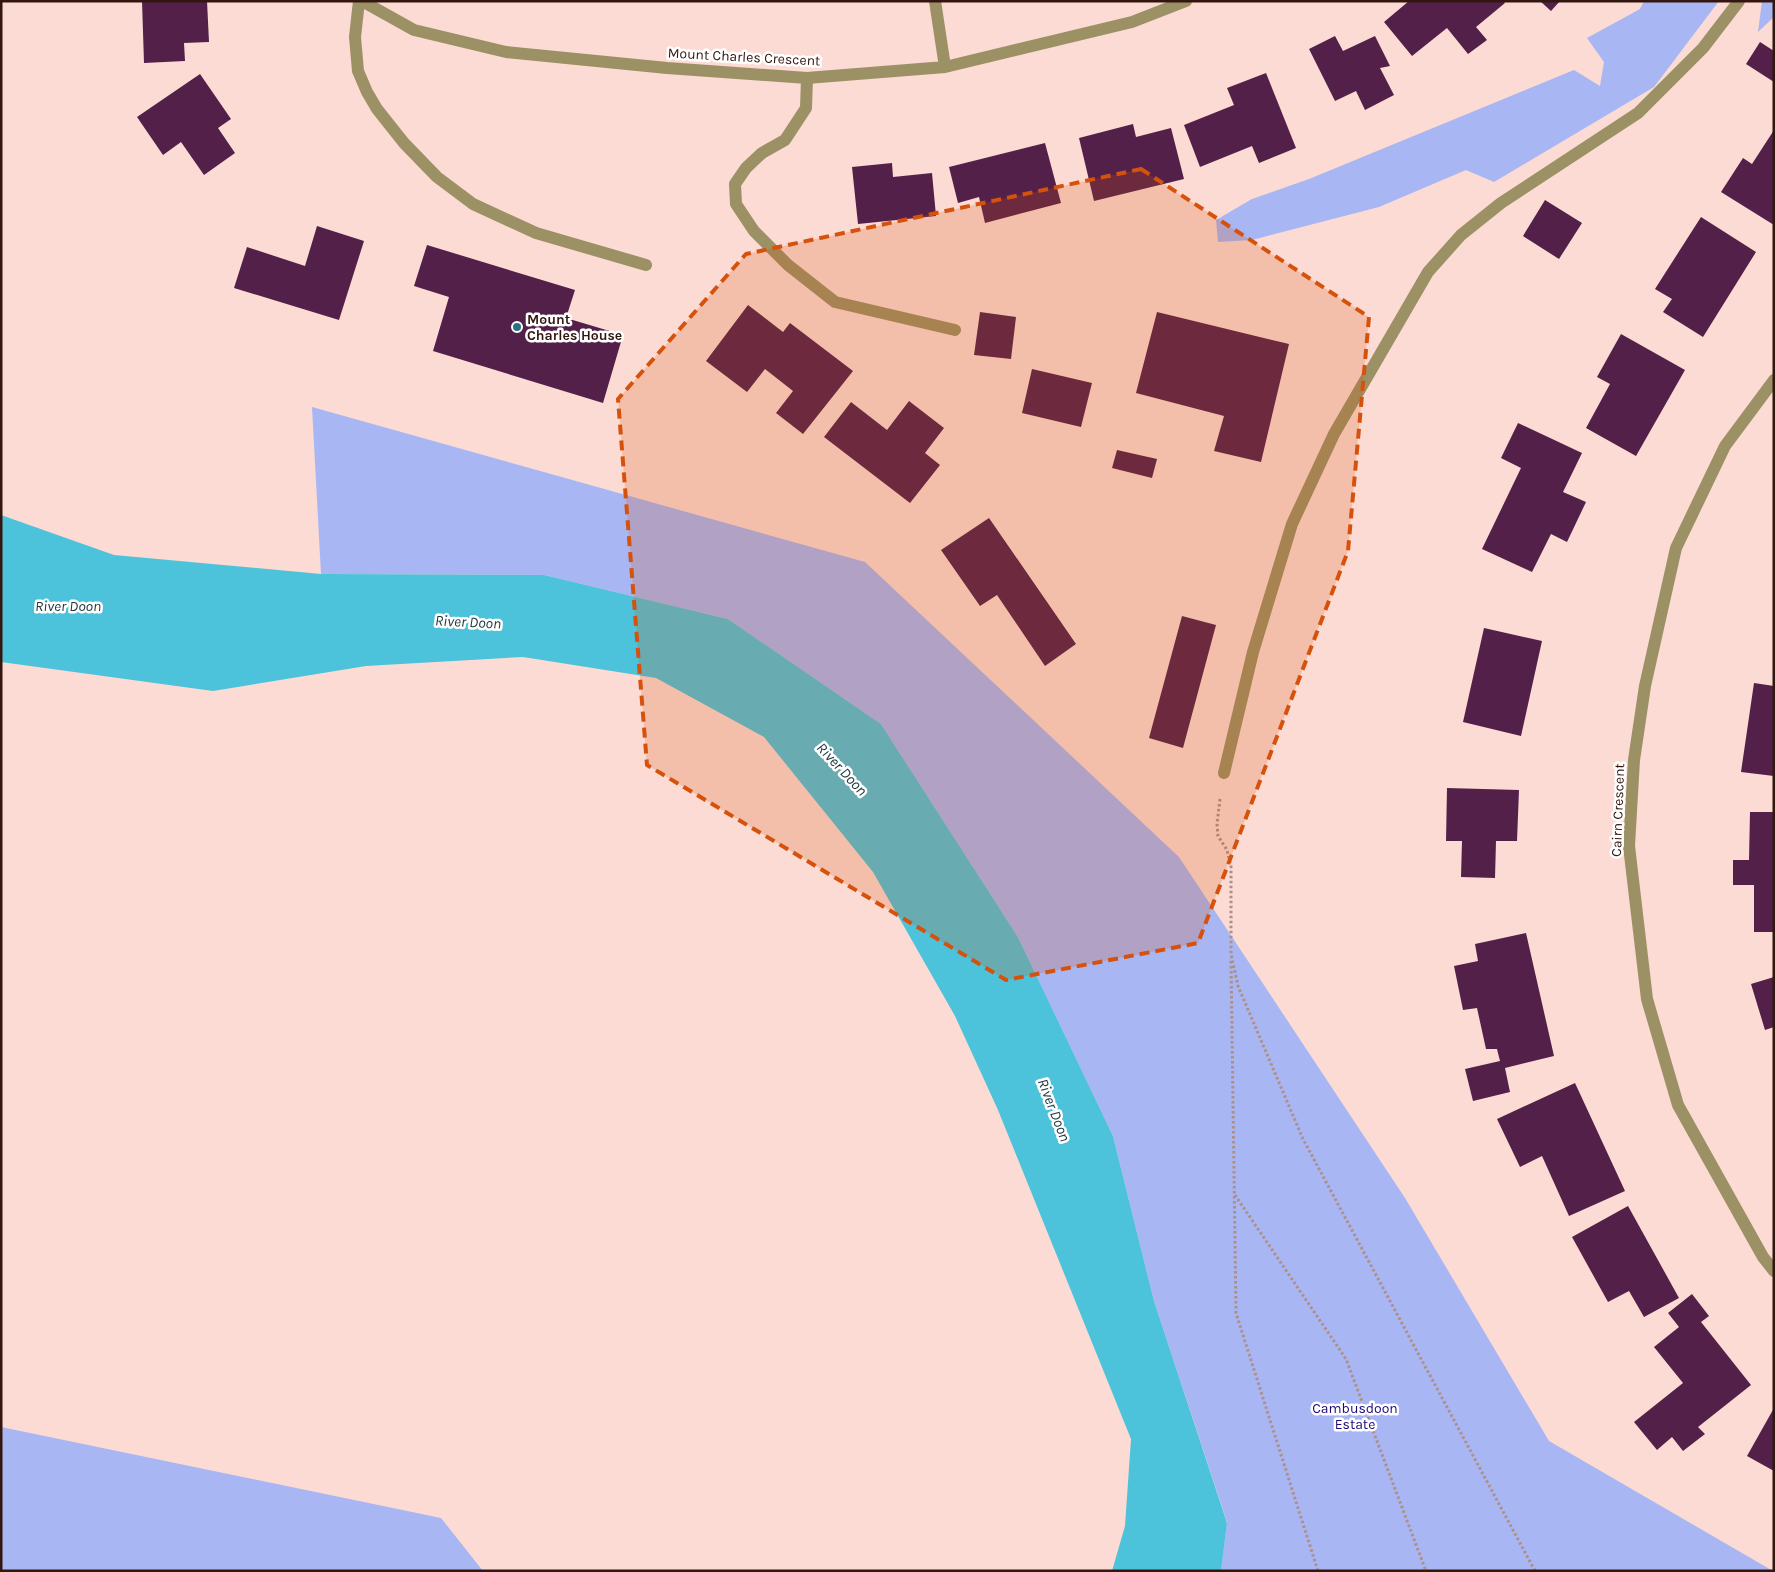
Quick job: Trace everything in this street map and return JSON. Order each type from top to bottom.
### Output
[{"type":"street","name":"Mount Charles Crescent","points":[[361,1],[414,30],[506,52],[667,68],[807,78],[945,67],[1132,22],[1186,1]]},
{"type":"street","points":[[361,1],[355,37],[358,72],[377,109],[404,143],[437,177],[473,204],[536,233],[646,265]]},
{"type":"street","points":[[935,1],[945,67]]},
{"type":"street","points":[[1224,773],[1253,652],[1292,524],[1334,434],[1428,272],[1460,235],[1501,202],[1638,113],[1703,48],[1739,1]]},
{"type":"street","points":[[807,78],[806,108],[785,140],[762,153],[746,168],[735,184],[736,204],[754,232],[788,265],[835,302],[955,330]]},
{"type":"street","name":"Cairn Crescent","points":[[1774,380],[1725,446],[1676,548],[1644,696],[1634,760],[1629,846],[1647,999],[1678,1105],[1763,1257],[1774,1271]]},
{"type":"path","points":[[1224,773],[1217,824],[1218,836],[1227,850],[1231,867],[1230,954],[1236,1313],[1318,1571]]},
{"type":"path","points":[[1230,954],[1238,986],[1303,1140],[1535,1571]]},
{"type":"path","points":[[1234,1195],[1346,1359],[1426,1571]]},
{"type":"highlighted area","points":[[1141,169],[1369,317],[1348,551],[1198,943],[1006,980],[647,765],[618,399],[746,254]]},
{"type":"green space","points":[[1644,1],[1719,1],[1654,87],[1494,182],[1466,170],[1379,207],[1252,240],[1218,242],[1216,220],[1252,199],[1309,179],[1574,70],[1600,86],[1604,62],[1587,38],[1640,9]]},
{"type":"green space","points":[[1762,1],[1774,1],[1774,17],[1758,32]]},
{"type":"green space","name":"Cambusdoon Estate","points":[[312,407],[865,562],[1179,857],[1405,1198],[1549,1441],[1773,1571],[1221,1571],[1227,1522],[1154,1301],[1113,1136],[1018,937],[881,724],[728,619],[544,575],[321,574]]},
{"type":"green space","points":[[1,1427],[441,1518],[483,1571],[1,1571]]},
{"type":"water","name":"River Doon","points":[[1,515],[114,555],[321,574],[544,575],[728,619],[881,724],[1018,937],[1113,1136],[1154,1301],[1227,1523],[1221,1571],[1112,1571],[1125,1526],[1131,1439],[998,1110],[955,1016],[873,872],[764,737],[656,678],[523,657],[366,666],[213,691],[1,662]]},
{"type":"building","points":[[142,1],[207,1],[209,42],[184,43],[185,61],[144,63]]},
{"type":"building","points":[[1409,1],[1503,1],[1505,3],[1476,27],[1487,40],[1468,54],[1447,28],[1412,56],[1384,22]]},
{"type":"building","points":[[1540,1],[1560,1],[1551,11]]},
{"type":"building","points":[[1335,36],[1343,51],[1375,36],[1390,66],[1380,68],[1394,95],[1365,110],[1356,91],[1335,101],[1309,49]]},
{"type":"building","points":[[1760,42],[1774,51],[1774,82],[1746,64]]},
{"type":"building","points":[[1266,73],[1296,148],[1259,163],[1252,146],[1200,167],[1184,125],[1234,105],[1227,88]]},
{"type":"building","points":[[200,74],[231,119],[218,128],[235,153],[204,175],[181,142],[163,155],[137,117]]},
{"type":"building","points":[[1133,124],[1136,137],[1171,128],[1184,179],[1094,201],[1079,138]]},
{"type":"building","points":[[1774,130],[1774,225],[1721,192],[1743,158],[1752,164]]},
{"type":"building","points":[[1045,143],[1061,203],[985,223],[979,197],[958,203],[949,167]]},
{"type":"building","points":[[892,163],[893,177],[932,173],[936,216],[858,224],[852,167]]},
{"type":"building","points":[[1545,200],[1582,223],[1559,259],[1523,236]]},
{"type":"building","points":[[1701,217],[1756,252],[1703,337],[1663,312],[1672,299],[1655,289]]},
{"type":"building","points":[[317,226],[364,241],[339,320],[234,288],[247,247],[305,266]]},
{"type":"building","name":"Mount Charles House","points":[[427,245],[575,290],[566,318],[623,335],[603,403],[433,351],[449,297],[414,286]]},
{"type":"building","points":[[748,305],[783,332],[790,323],[853,371],[803,434],[776,413],[793,391],[765,369],[747,392],[706,361]]},
{"type":"building","points":[[980,312],[1016,317],[1011,359],[974,355]]},
{"type":"building","points":[[1157,312],[1289,344],[1261,462],[1214,451],[1224,416],[1136,393]]},
{"type":"building","points":[[1621,334],[1685,370],[1636,456],[1586,428],[1610,384],[1597,377]]},
{"type":"building","points":[[1032,369],[1092,383],[1081,427],[1022,413]]},
{"type":"building","points":[[909,401],[944,428],[925,453],[940,465],[910,503],[824,437],[851,402],[887,430]]},
{"type":"building","points":[[1518,423],[1582,453],[1563,492],[1586,502],[1567,542],[1551,534],[1532,572],[1482,549],[1521,468],[1501,458]]},
{"type":"building","points":[[1117,450],[1157,459],[1152,478],[1112,468]]},
{"type":"building","points":[[989,518],[1076,644],[1045,666],[997,595],[980,606],[941,550]]},
{"type":"building","points":[[1182,616],[1216,625],[1183,748],[1149,738]]},
{"type":"building","points":[[1484,628],[1542,641],[1521,736],[1463,722]]},
{"type":"building","points":[[1754,683],[1774,686],[1774,776],[1741,772]]},
{"type":"building","points":[[1447,788],[1519,790],[1517,841],[1496,841],[1495,878],[1461,877],[1462,841],[1446,841]]},
{"type":"building","points":[[1750,812],[1774,812],[1774,932],[1754,932],[1754,885],[1733,885],[1733,860],[1749,860]]},
{"type":"building","points":[[1526,933],[1554,1056],[1505,1068],[1510,1092],[1473,1101],[1465,1069],[1500,1061],[1497,1049],[1486,1049],[1477,1008],[1463,1010],[1454,966],[1478,961],[1475,944]]},
{"type":"building","points":[[1774,977],[1774,1027],[1765,1030],[1751,984]]},
{"type":"building","points":[[1575,1083],[1625,1191],[1569,1216],[1542,1156],[1520,1167],[1497,1119]]},
{"type":"building","points":[[1628,1206],[1679,1298],[1644,1317],[1629,1291],[1608,1302],[1572,1237]]},
{"type":"building","points":[[1692,1294],[1709,1316],[1701,1322],[1751,1385],[1698,1427],[1705,1434],[1683,1451],[1672,1437],[1657,1450],[1634,1422],[1683,1383],[1654,1347],[1679,1327],[1668,1313]]},
{"type":"building","points":[[1774,1408],[1774,1471],[1747,1456]]},
{"type":"place","name":"Mount Charles House","points":[[517,327]]}]
